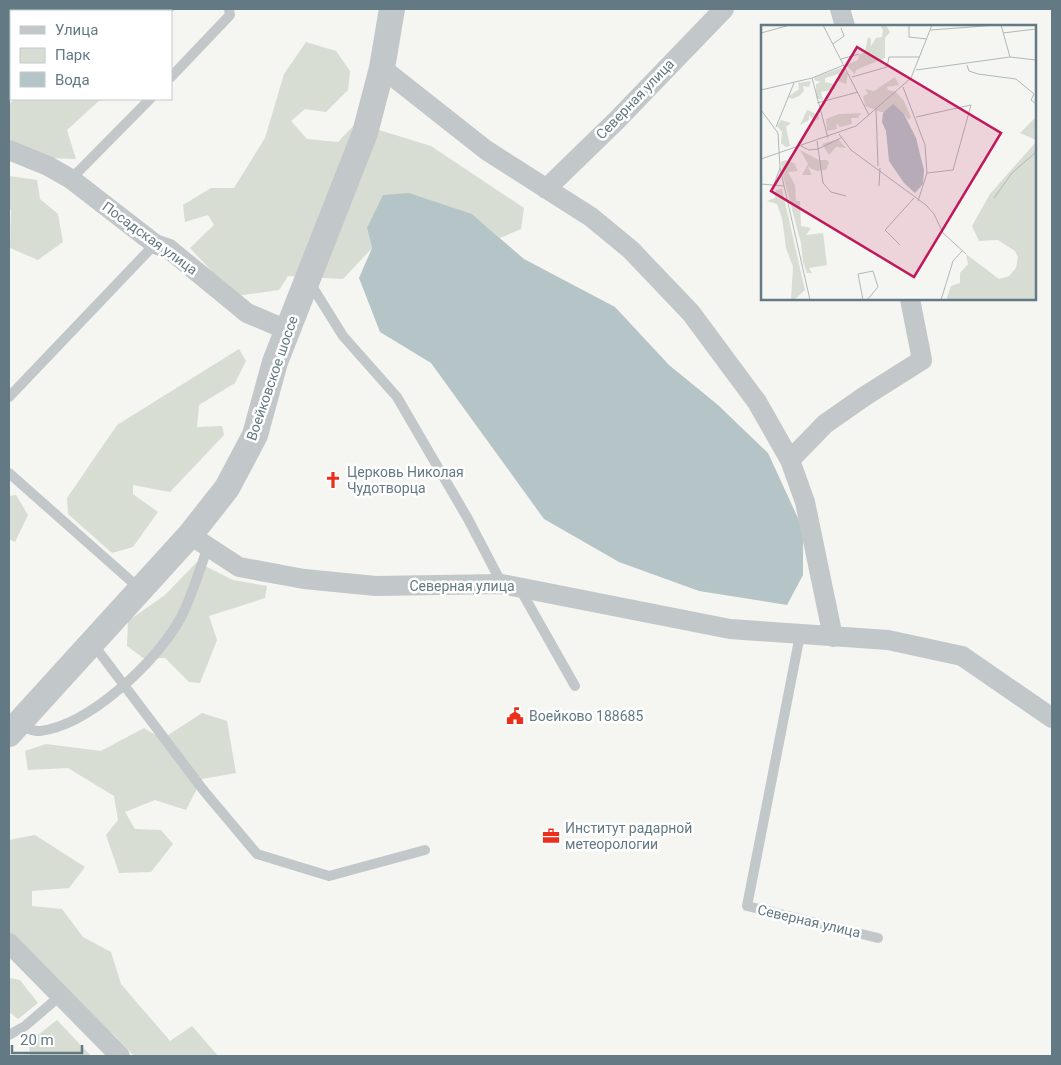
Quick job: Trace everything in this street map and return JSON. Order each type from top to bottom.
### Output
[{"type":"street","name":"Воейковское шоссе","points":[[13,729],[140,589],[199,541],[255,435],[275,362],[365,133],[382,68],[392,9]]},
{"type":"street","name":"Северная улица","points":[[546,189],[617,120],[724,9]]},
{"type":"street","points":[[840,9],[845,25]]},
{"type":"street","points":[[382,68],[486,150],[591,217],[631,250],[691,313],[757,402],[790,460],[804,502],[833,637]]},
{"type":"street","name":"Посадская улица","points":[[9,150],[48,166],[71,179],[155,244],[169,249],[247,313],[288,330]]},
{"type":"street","points":[[790,460],[825,424],[922,360],[910,300]]},
{"type":"street","name":"Северная улица","points":[[199,541],[239,567],[304,579],[376,586],[510,585],[730,629],[888,640],[962,656],[1052,718]]},
{"type":"street","points":[[9,943],[120,1056]]},
{"type":"lane","points":[[172,75],[230,15],[229,9]]},
{"type":"lane","points":[[71,179],[149,100]]},
{"type":"lane","points":[[9,397],[155,244]]},
{"type":"lane","points":[[307,278],[343,336],[396,397],[468,518],[575,686]]},
{"type":"lane","points":[[9,473],[140,589]]},
{"type":"lane","points":[[13,729],[39,732],[76,721],[124,684],[163,645],[181,618],[199,541]]},
{"type":"lane","name":"Северная улица","points":[[800,635],[747,906],[878,938]]},
{"type":"lane","points":[[92,643],[204,791],[257,854],[329,876],[425,850]]},
{"type":"lane","points":[[9,1035],[25,1026],[60,996]]},
{"type":"green space","points":[[176,9],[172,12],[172,10],[53,10]]},
{"type":"green space","points":[[306,42],[336,51],[350,71],[348,90],[326,112],[305,109],[291,121],[307,139],[338,142],[356,123],[431,146],[524,208],[521,229],[500,238],[472,214],[367,228],[372,248],[343,279],[288,276],[279,290],[235,296],[190,248],[214,225],[208,215],[185,222],[183,205],[211,188],[234,188],[265,138],[284,74]]},
{"type":"green space","points":[[14,100],[100,100],[67,130],[76,159],[47,158],[9,146],[9,104]]},
{"type":"green space","points":[[9,176],[37,180],[40,199],[58,214],[63,242],[38,260],[10,248],[11,210],[9,209]]},
{"type":"green space","points":[[239,349],[246,361],[235,383],[199,405],[197,427],[222,426],[224,435],[170,492],[133,485],[133,494],[158,512],[133,547],[112,553],[68,514],[67,498],[117,425]]},
{"type":"green space","points":[[16,495],[28,515],[15,542],[9,539],[9,496]]},
{"type":"green space","points":[[197,562],[233,580],[267,586],[265,598],[209,616],[217,640],[200,683],[189,682],[165,658],[143,658],[127,646],[128,621],[165,595]]},
{"type":"green space","points":[[202,713],[227,721],[236,773],[202,779],[186,810],[155,800],[125,812],[135,829],[161,830],[173,844],[151,872],[119,873],[106,835],[118,820],[114,796],[68,768],[28,770],[25,751],[46,744],[101,751],[144,728],[162,739]]},
{"type":"green space","points":[[35,835],[85,867],[69,888],[32,891],[32,906],[62,909],[83,937],[111,952],[121,984],[170,1041],[192,1026],[218,1056],[134,1056],[113,1034],[89,1018],[9,935],[9,840]]},
{"type":"green space","points":[[9,978],[20,980],[38,1003],[18,1019],[9,1012]]},
{"type":"green space","points":[[57,1020],[91,1056],[30,1056],[29,1042]]},
{"type":"water","points":[[409,193],[472,214],[524,259],[615,307],[669,365],[718,405],[768,453],[803,529],[803,575],[787,605],[699,591],[619,562],[544,519],[431,363],[380,332],[359,278],[372,248],[367,228],[383,195]]},
{"type":"place","name":"Церковь Николая Чудотворца","points":[[333,480]]},
{"type":"place","name":"Воейково 188685","points":[[515,716]]},
{"type":"place","name":"Институт радарной метеорологии","points":[[551,836]]}]
